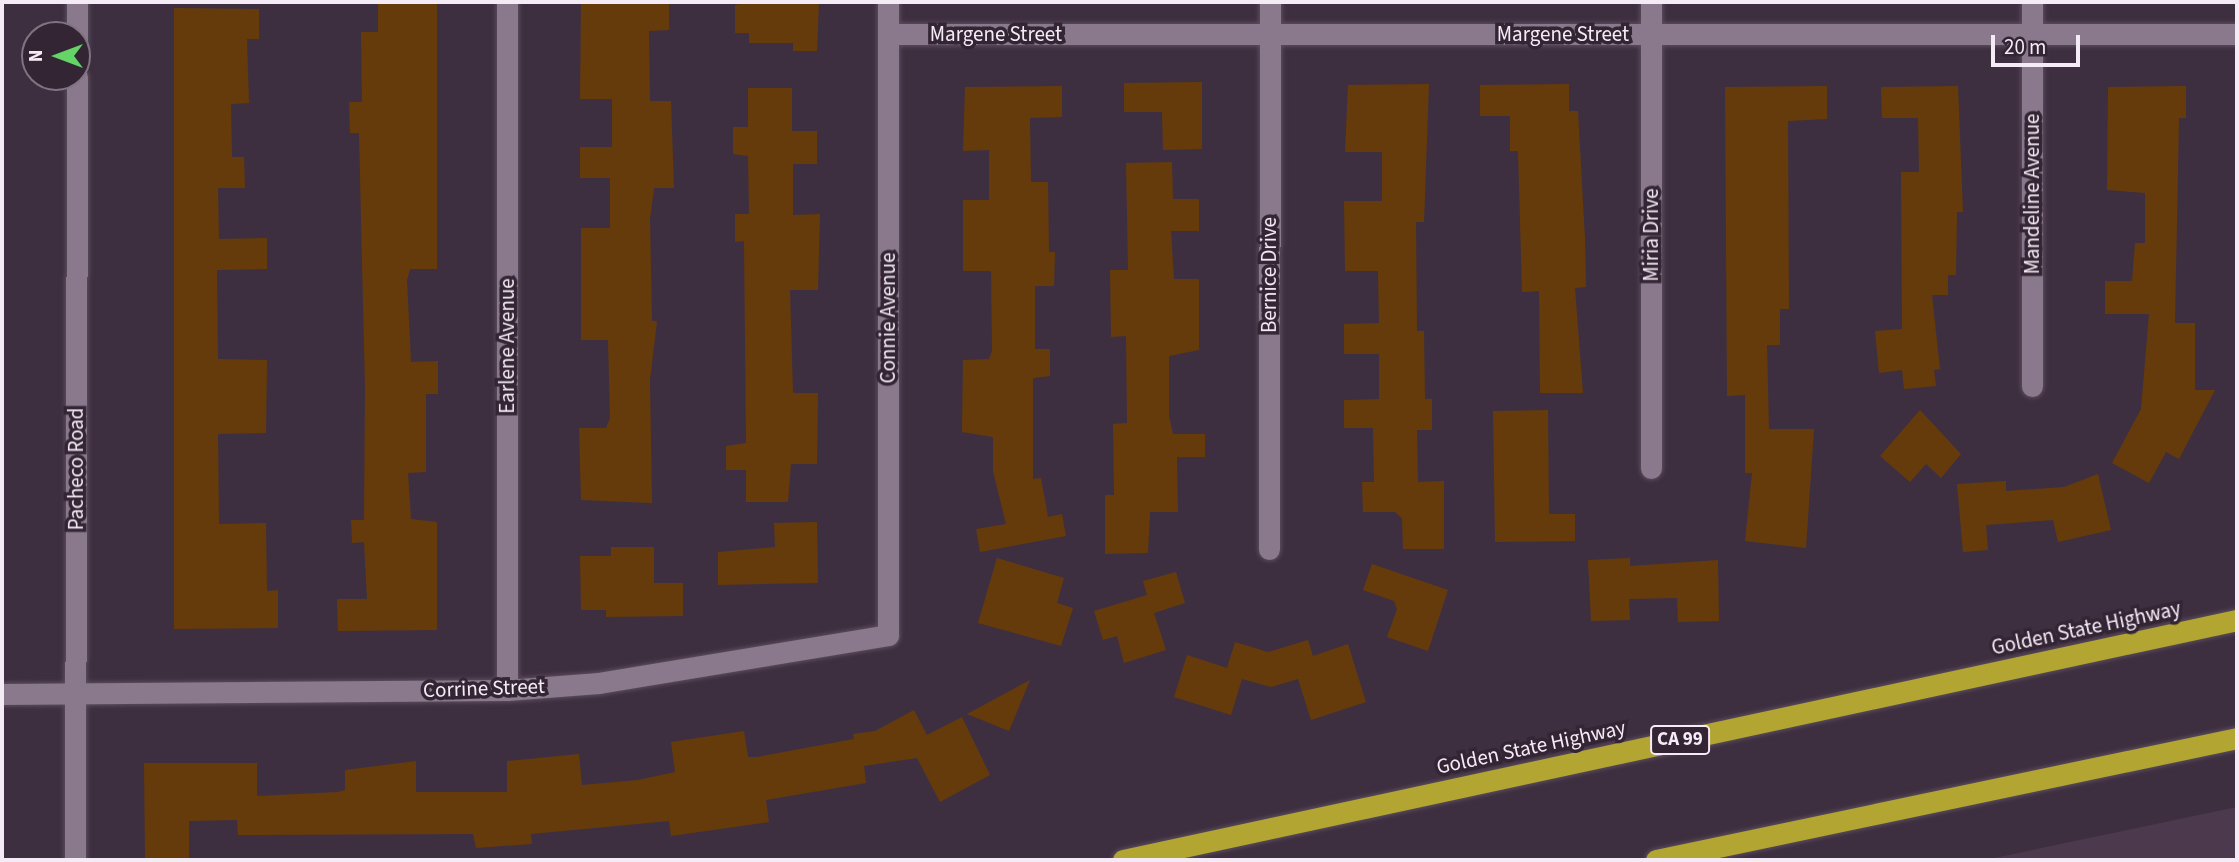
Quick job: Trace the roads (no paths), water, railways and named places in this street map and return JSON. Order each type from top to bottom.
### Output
[{"type":"highway","name":"Golden State Highway","points":[[1124,860],[2237,620]]},
{"type":"highway","points":[[1656,860],[2237,738]]},
{"type":"street","points":[[77,2],[77,21]]},
{"type":"street","name":"Earlene Avenue","points":[[507,2],[507,690]]},
{"type":"street","name":"Connie Avenue","points":[[888,2],[888,635]]},
{"type":"street","name":"Bernice Drive","points":[[1269,549],[1270,2]]},
{"type":"street","name":"Miria Drive","points":[[1651,2],[1651,468]]},
{"type":"street","name":"Mandeline Avenue","points":[[2032,2],[2032,386]]},
{"type":"street","name":"Margene Street","points":[[888,34],[2237,34]]},
{"type":"street","name":"Pacheco Road","points":[[75,860],[77,91]]},
{"type":"street","name":"Corrine Street","points":[[2,694],[507,690],[599,683],[888,635]]}]
